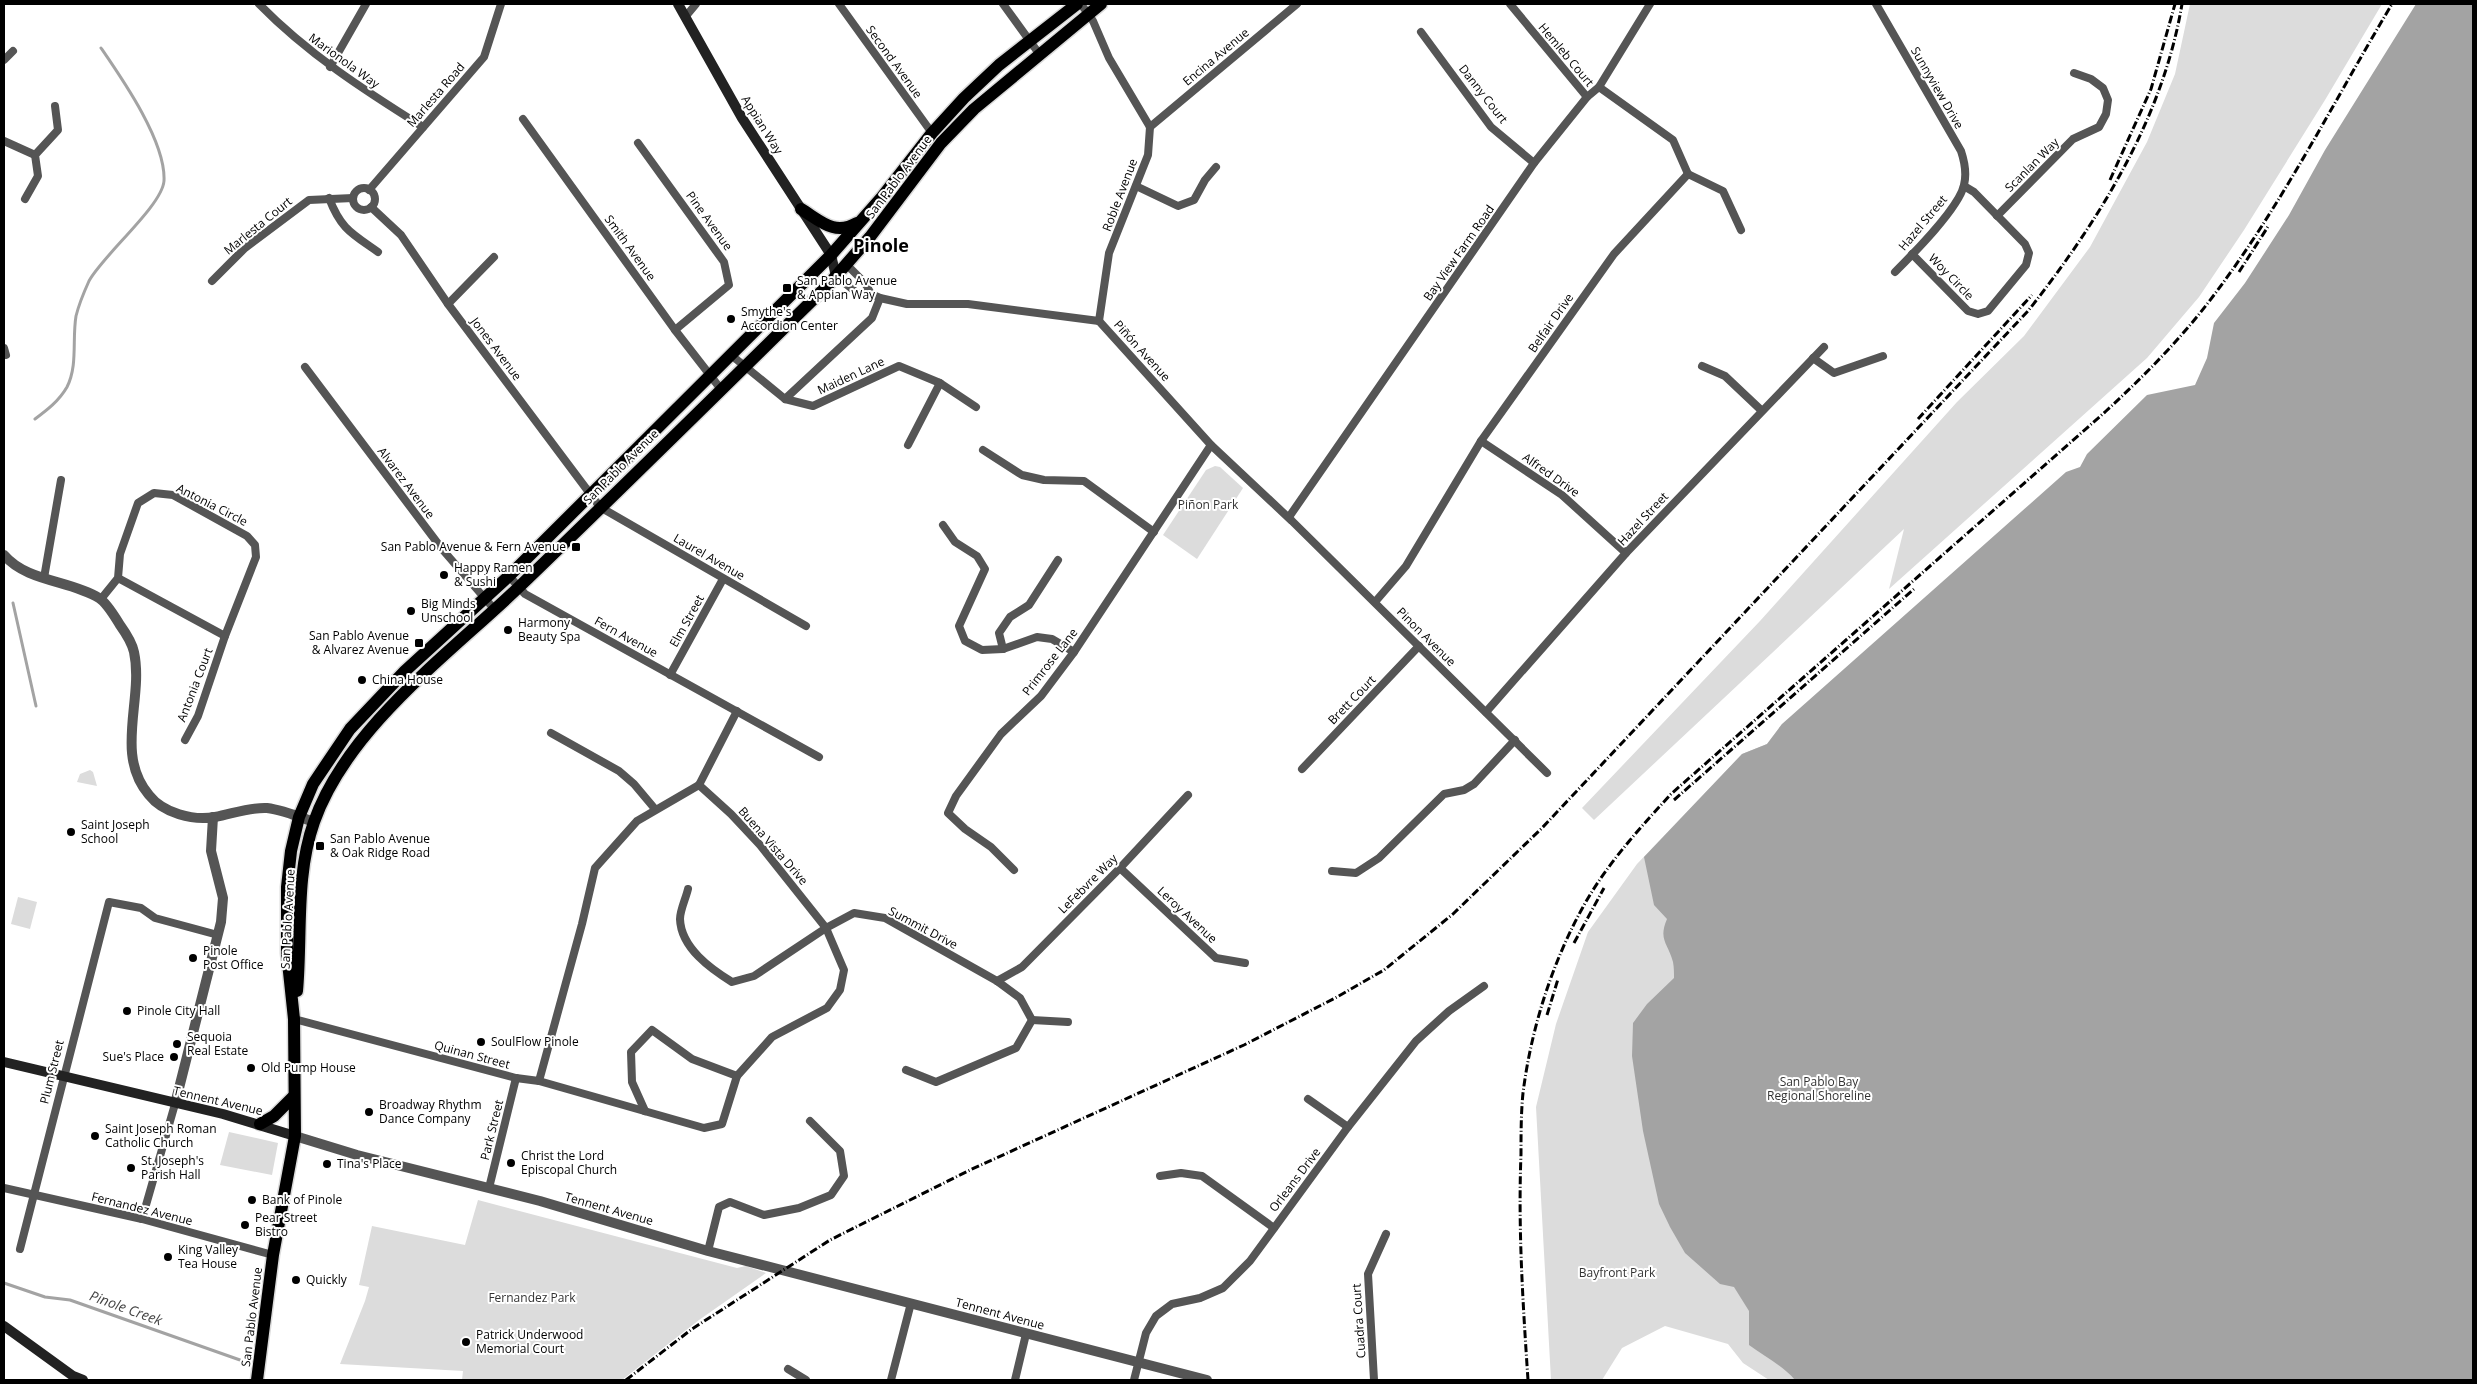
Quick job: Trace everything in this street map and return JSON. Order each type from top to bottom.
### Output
[{"type":"main road","name":"Appian Way","points":[[678,4],[742,118],[831,255],[836,276]]},
{"type":"main road","name":"San Pablo Avenue","points":[[294,1018],[287,953],[287,887],[291,851],[299,817],[313,784],[350,729],[405,671],[509,576],[831,255],[864,220],[932,133],[999,65],[1077,4]]},
{"type":"main road","name":"San Pablo Avenue","points":[[257,1380],[273,1255],[295,1136],[294,1018],[300,953],[301,887],[314,822],[327,792],[346,761],[387,713],[519,587],[836,276],[889,213],[941,143],[974,109],[1040,54],[1085,9],[1100,4]]},
{"type":"main road","points":[[801,209],[840,230],[847,229],[864,220]]},
{"type":"main road","name":"Appian Way","points":[[831,255],[846,264]]},
{"type":"main road","name":"Tennent Avenue","points":[[4,1062],[260,1124],[295,1136]]},
{"type":"main road","points":[[260,1124],[274,1116],[294,1096]]},
{"type":"main road","points":[[4,1326],[73,1376],[83,1380]]},
{"type":"street","name":"Marionola Way","points":[[259,4],[288,34],[330,67],[423,127]]},
{"type":"street","points":[[330,67],[366,4]]},
{"type":"street","name":"Marlesta Road","points":[[369,190],[484,57],[501,4]]},
{"type":"street","points":[[686,16],[696,4]]},
{"type":"street","name":"Second Avenue","points":[[839,4],[932,133]]},
{"type":"street","points":[[1003,4],[1040,54]]},
{"type":"street","name":"Encina Avenue","points":[[1150,127],[1297,4]]},
{"type":"street","name":"Hemleb Court","points":[[1510,4],[1587,97]]},
{"type":"street","name":"Bay View Farm Road","points":[[1288,517],[1534,163],[1587,97],[1599,87],[1650,4]]},
{"type":"street","name":"Sunnyview Drive","points":[[1876,4],[1962,151],[1966,174],[1964,186]]},
{"type":"street","points":[[1085,9],[1110,58],[1150,127]]},
{"type":"street","name":"Danny Court","points":[[1421,32],[1491,127],[1534,163]]},
{"type":"street","points":[[4,60],[13,51]]},
{"type":"street","name":"Scanlan Way","points":[[1997,216],[2073,139],[2099,127],[2106,114],[2108,100],[2103,88],[2091,79],[2074,74]]},
{"type":"street","points":[[1599,87],[1673,140],[1688,174],[1723,191],[1741,230]]},
{"type":"street","points":[[25,199],[38,176],[36,155],[58,130],[54,106]]},
{"type":"street","name":"Smith Avenue","points":[[523,119],[675,330],[720,388]]},
{"type":"street","name":"Roble Avenue","points":[[1099,321],[1109,253],[1148,155],[1150,127]]},
{"type":"street","points":[[4,141],[36,155]]},
{"type":"street","name":"Pine Avenue","points":[[638,143],[724,262],[729,285],[675,330]]},
{"type":"street","points":[[1136,186],[1178,206],[1194,200],[1205,180],[1216,167]]},
{"type":"street","name":"Belfair Drive","points":[[1374,602],[1406,566],[1481,441],[1614,254],[1688,174]]},
{"type":"street","name":"Woy Circle","points":[[1912,254],[1968,311],[1978,314],[1988,311],[2026,265],[2029,253],[2026,244],[1974,192],[1964,186]]},
{"type":"street","name":"Hazel Street","points":[[1895,272],[1954,205],[1964,186]]},
{"type":"street","points":[[359,190],[369,190],[374,197],[371,207],[359,209],[354,204],[353,198],[359,190]]},
{"type":"street","points":[[329,198],[337,218],[347,231],[378,252]]},
{"type":"street","name":"Marlesta Court","points":[[212,282],[245,248],[309,200],[353,198]]},
{"type":"street","name":"Jones Avenue","points":[[371,207],[401,235],[448,304],[600,507]]},
{"type":"street","points":[[448,304],[494,257]]},
{"type":"street","name":"Piñón Avenue","points":[[846,264],[865,283],[871,294]]},
{"type":"street","name":"Piñón Avenue","points":[[836,276],[857,293],[871,294],[907,304],[968,304],[1099,321],[1211,446],[1288,517]]},
{"type":"street","name":"Maiden Lane","points":[[785,399],[872,318],[880,298]]},
{"type":"street","name":"Hazel Street","points":[[1486,712],[1626,553],[1761,410],[1824,347]]},
{"type":"street","name":"Maiden Lane","points":[[731,355],[785,399],[813,406],[899,366],[940,383],[976,407]]},
{"type":"street","points":[[1813,358],[1834,372],[1883,356]]},
{"type":"street","points":[[1702,366],[1725,376],[1761,410]]},
{"type":"street","name":"Alvarez Avenue","points":[[305,367],[442,549],[494,610]]},
{"type":"street","points":[[908,445],[940,383]]},
{"type":"street","name":"Alfred Drive","points":[[1481,441],[1562,495],[1626,553]]},
{"type":"street","name":"Primrose Lane","points":[[1014,870],[991,846],[965,829],[948,813],[956,796],[1001,734],[1040,696],[1074,652],[1211,446]]},
{"type":"street","points":[[983,450],[1022,475],[1044,480],[1084,481],[1154,532]]},
{"type":"street","points":[[44,578],[62,480]]},
{"type":"street","name":"Antonia Circle","points":[[118,578],[120,554],[138,503],[154,492],[173,495],[247,536],[255,545],[256,557],[225,636]]},
{"type":"street","name":"Laurel Avenue","points":[[600,507],[806,626]]},
{"type":"street","name":"Pinon Avenue","points":[[1288,517],[1548,773]]},
{"type":"street","points":[[943,525],[954,542],[977,556],[985,570],[959,626],[965,641],[982,650],[1003,649],[1037,637],[1052,639],[1074,652]]},
{"type":"street","points":[[4,555],[10,562],[44,578],[101,598],[121,626],[134,651],[136,681],[131,722],[134,771],[149,796],[164,807],[180,815],[213,817],[241,810],[267,808],[314,822]]},
{"type":"street","points":[[1003,649],[999,633],[1010,617],[1029,605],[1058,560]]},
{"type":"street","name":"Fern Avenue","points":[[509,576],[525,594],[819,757]]},
{"type":"street","points":[[101,598],[118,578],[225,636]]},
{"type":"street","name":"Elm Street","points":[[670,675],[723,579]]},
{"type":"street","name":"Antonia Court","points":[[185,740],[198,716],[225,636]]},
{"type":"street","name":"Brett Court","points":[[1302,769],[1419,646]]},
{"type":"street","points":[[539,1081],[582,924],[595,868],[637,821],[699,785],[738,711]]},
{"type":"street","points":[[551,733],[618,771],[634,784],[655,809]]},
{"type":"street","points":[[1332,871],[1356,873],[1380,858],[1444,794],[1464,790],[1474,784],[1515,740]]},
{"type":"street","name":"Buena Vista Drive","points":[[645,1111],[704,1128],[722,1124],[737,1076],[772,1037],[827,1008],[840,990],[844,970],[826,928],[760,845],[732,814],[699,785]]},
{"type":"street","name":"LeFebvre Way","points":[[997,981],[1022,967],[1120,868],[1188,795]]},
{"type":"street","points":[[142,1219],[175,1104],[222,922],[223,898],[211,851],[213,817]]},
{"type":"street","name":"Leroy Avenue","points":[[1120,868],[1216,958],[1245,963]]},
{"type":"street","name":"Summit Drive","points":[[688,889],[680,918],[685,938],[708,967],[732,982],[754,976],[826,928],[854,913],[885,918],[997,981],[1020,998],[1032,1020]]},
{"type":"street","name":"Plum Street","points":[[20,1249],[62,1076],[108,902],[141,908],[155,918],[218,935]]},
{"type":"street","name":"Orleans Drive","points":[[1134,1380],[1146,1333],[1156,1316],[1172,1304],[1200,1298],[1223,1288],[1250,1261],[1348,1127],[1416,1041],[1449,1011],[1484,986]]},
{"type":"street","name":"Quinan Street","points":[[294,1018],[516,1078],[539,1081],[645,1111]]},
{"type":"street","points":[[906,1070],[936,1082],[1016,1048],[1032,1020],[1068,1022]]},
{"type":"street","points":[[645,1111],[632,1082],[631,1052],[652,1030],[692,1059],[737,1076]]},
{"type":"street","name":"Park Street","points":[[489,1188],[516,1078]]},
{"type":"street","points":[[1308,1099],[1348,1127]]},
{"type":"street","points":[[708,1251],[719,1207],[730,1202],[764,1215],[799,1208],[831,1195],[844,1176],[840,1151],[810,1121]]},
{"type":"street","name":"Tennent Avenue","points":[[295,1136],[357,1155],[489,1188],[708,1251],[1139,1364],[1207,1380]]},
{"type":"street","points":[[1160,1176],[1181,1173],[1202,1176],[1274,1228]]},
{"type":"street","name":"Fernandez Avenue","points":[[4,1188],[142,1219],[273,1255]]},
{"type":"street","name":"Cuadra Court","points":[[1374,1380],[1368,1274],[1386,1234]]},
{"type":"street","points":[[891,1380],[911,1303]]},
{"type":"street","points":[[1015,1380],[1026,1334]]},
{"type":"street","points":[[788,1369],[806,1380]]},
{"type":"green space","points":[[2190,4],[2382,4],[2244,230],[2199,297],[2147,358],[1889,589],[1904,529],[1594,820],[1582,808],[1760,621],[1957,402],[2024,336],[2090,247],[2147,142],[2175,74]]},
{"type":"green space","name":"Piñon Park","points":[[1215,466],[1220,467],[1243,488],[1197,559],[1163,535],[1206,470]]},
{"type":"green space","name":"San Pablo Bay Regional Shoreline","points":[[1782,724],[2091,1380],[1769,1380],[1743,1363],[1728,1344],[1665,1326],[1622,1348],[1602,1380],[1551,1380],[1536,1107],[1556,1024],[1588,932],[1637,864],[1742,754],[1767,744]]},
{"type":"green space","points":[[90,770],[93,772],[97,786],[77,782],[80,774]]},
{"type":"green space","points":[[18,897],[37,902],[30,929],[11,924]]},
{"type":"green space","points":[[229,1132],[278,1143],[272,1175],[220,1165]]},
{"type":"green space","name":"Fernandez Park","points":[[478,1200],[737,1268],[746,1266],[766,1273],[699,1320],[622,1380],[462,1380],[463,1371],[340,1364],[369,1287],[359,1285],[372,1226],[465,1245]]},
{"type":"shaded area","points":[[2416,4],[2473,4],[2473,1380],[1795,1380],[1749,1345],[1749,1311],[1734,1287],[1720,1284],[1685,1253],[1659,1204],[1643,1131],[1632,1056],[1633,1023],[1647,1004],[1674,978],[1674,970],[1663,932],[1667,919],[1654,905],[1644,857],[1742,754],[1767,744],[1782,724],[2066,472],[2080,467],[2087,454],[2147,395],[2195,385],[2207,358],[2214,323],[2245,283],[2289,215],[2325,150]]},
{"type":"waterway","points":[[35,419],[48,409],[67,387],[74,361],[76,316],[89,281],[96,270],[153,204],[161,191],[164,181],[163,165],[151,130],[142,112],[101,48]]},
{"type":"waterway","points":[[13,603],[36,706]]},
{"type":"waterway","name":"Pinole Creek","points":[[4,1283],[45,1297],[70,1300],[240,1360]]},
{"type":"railway","points":[[2110,180],[2151,89],[2175,4]]},
{"type":"railway","points":[[626,1380],[692,1329],[830,1240],[970,1170],[1244,1045],[1337,997],[1384,970],[1453,914],[1542,828],[2028,311],[2054,277],[2103,204],[2144,128],[2173,46],[2182,4]]},
{"type":"railway","points":[[1528,1380],[1523,1295],[1520,1182],[1523,1093],[1531,1045],[1544,997],[1572,928],[1592,892],[1624,848],[1671,794],[2105,412],[2176,341],[2202,311],[2239,261],[2285,189],[2392,4]]},
{"type":"railway","points":[[2239,272],[2269,225]]},
{"type":"railway","points":[[1918,419],[2032,295]]},
{"type":"railway","points":[[1674,800],[1914,589]]},
{"type":"railway","points":[[1574,943],[1604,888]]},
{"type":"railway","points":[[1547,1015],[1558,979]]},
{"type":"place","name":"San Pablo Avenue & Appian Way","points":[[787,288]]},
{"type":"place","name":"Smythe's Accordion Center","points":[[731,319]]},
{"type":"place","name":"San Pablo Avenue & Fern Avenue","points":[[576,547]]},
{"type":"place","name":"Happy Ramen & Sushi","points":[[444,575]]},
{"type":"place","name":"Big Minds Unschool","points":[[411,611]]},
{"type":"place","name":"Harmony Beauty Spa","points":[[508,630]]},
{"type":"place","name":"San Pablo Avenue & Alvarez Avenue","points":[[419,643]]},
{"type":"place","name":"China House","points":[[362,680]]},
{"type":"place","name":"Saint Joseph School","points":[[71,832]]},
{"type":"place","name":"San Pablo Avenue & Oak Ridge Road","points":[[320,846]]},
{"type":"place","name":"Pinole Post Office","points":[[193,958]]},
{"type":"place","name":"Pinole City Hall","points":[[127,1011]]},
{"type":"place","name":"SoulFlow Pinole","points":[[481,1042]]},
{"type":"place","name":"Sequoia Real Estate","points":[[177,1044]]},
{"type":"place","name":"Sue's Place","points":[[174,1057]]},
{"type":"place","name":"Old Pump House","points":[[251,1068]]},
{"type":"place","name":"Broadway Rhythm Dance Company","points":[[369,1112]]},
{"type":"place","name":"Saint Joseph Roman Catholic Church","points":[[95,1136]]},
{"type":"place","name":"Christ the Lord Episcopal Church","points":[[511,1163]]},
{"type":"place","name":"Tina's Place","points":[[327,1164]]},
{"type":"place","name":"St. Joseph's Parish Hall","points":[[131,1168]]},
{"type":"place","name":"Bank of Pinole","points":[[252,1200]]},
{"type":"place","name":"Pear Street Bistro","points":[[245,1225]]},
{"type":"place","name":"King Valley Tea House","points":[[168,1257]]},
{"type":"place","name":"Quickly","points":[[296,1280]]},
{"type":"place","name":"Patrick Underwood Memorial Court","points":[[466,1342]]},
{"type":"district","name":"Pinole","points":[[881,246]]},
{"type":"park label","name":"Bayfront Park","points":[[1617,1273]]}]
